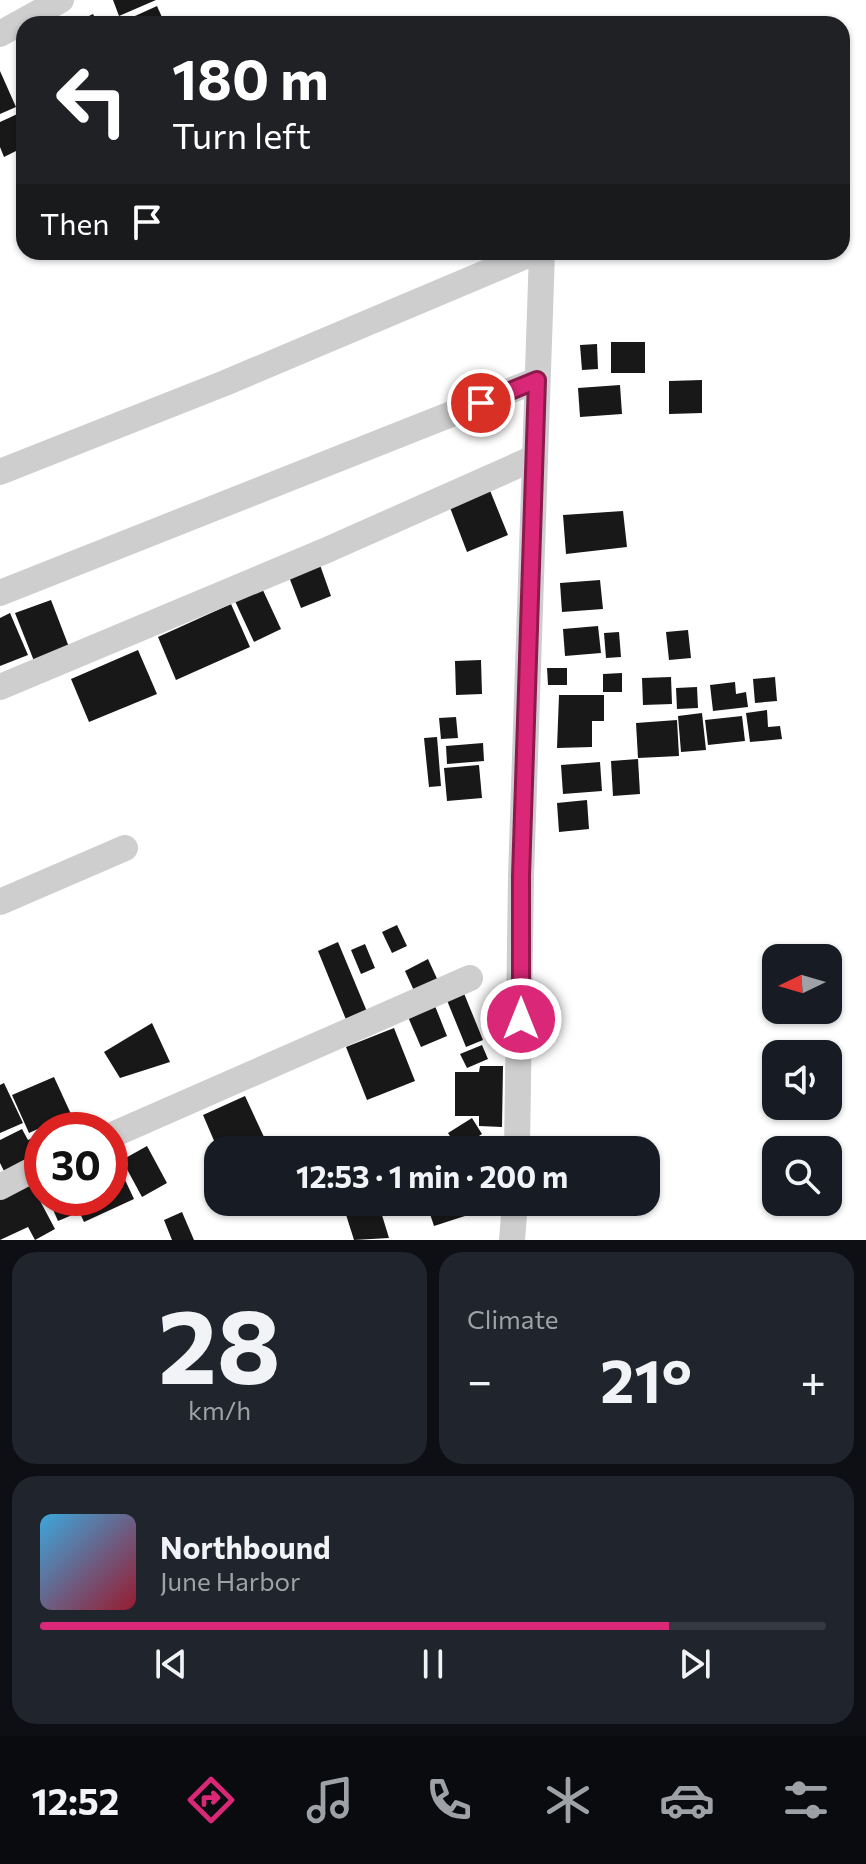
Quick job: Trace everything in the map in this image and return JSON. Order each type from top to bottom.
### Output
[{"type":"street","points":[[32,16],[61,0]]},
{"type":"street","points":[[0,472],[225,383],[516,260]]},
{"type":"street","points":[[517,1136],[521,876],[542,260]]},
{"type":"street","points":[[0,593],[537,380]]},
{"type":"street","points":[[0,687],[313,556],[534,458]]},
{"type":"street","points":[[0,902],[125,848]]},
{"type":"street","points":[[128,1128],[470,978]]},
{"type":"street","points":[[0,1187],[24,1174]]},
{"type":"street","points":[[512,1240],[514,1216]]},
{"type":"building","points":[[113,0],[156,0],[119,16]]},
{"type":"building","points":[[157,6],[161,16],[135,16]]},
{"type":"building","points":[[0,71],[16,107],[0,114]]},
{"type":"building","points":[[16,115],[16,151],[4,157],[0,147],[0,122]]},
{"type":"building","points":[[611,342],[645,342],[645,373],[611,373]]},
{"type":"building","points":[[597,344],[598,369],[582,370],[580,345]]},
{"type":"building","points":[[702,380],[702,413],[669,414],[669,381]]},
{"type":"building","points":[[620,385],[622,414],[580,417],[578,388]]},
{"type":"building","points":[[489,488],[508,535],[467,552],[449,505]]},
{"type":"building","points":[[623,511],[627,547],[566,554],[563,515]]},
{"type":"building","points":[[320,565],[331,596],[301,608],[289,577]]},
{"type":"building","points":[[600,580],[603,609],[562,612],[560,583]]},
{"type":"building","points":[[261,586],[281,629],[254,642],[234,599]]},
{"type":"building","points":[[51,600],[69,647],[34,661],[15,613]]},
{"type":"building","points":[[231,604],[250,647],[176,680],[158,637]]},
{"type":"building","points":[[10,613],[28,655],[0,666],[0,618]]},
{"type":"building","points":[[598,626],[601,653],[565,656],[563,629]]},
{"type":"building","points":[[688,630],[691,658],[669,660],[666,632]]},
{"type":"building","points":[[619,632],[621,657],[606,658],[604,633]]},
{"type":"building","points":[[138,650],[157,694],[89,722],[71,679]]},
{"type":"building","points":[[481,660],[482,694],[456,695],[455,661]]},
{"type":"building","points":[[547,668],[567,668],[567,685],[548,685]]},
{"type":"building","points":[[622,673],[622,692],[603,692],[603,674]]},
{"type":"building","points":[[671,677],[672,704],[643,705],[642,678]]},
{"type":"building","points":[[775,677],[777,701],[755,703],[753,679]]},
{"type":"building","points":[[735,682],[736,694],[746,692],[748,707],[713,711],[710,685]]},
{"type":"building","points":[[697,687],[698,708],[677,709],[676,688]]},
{"type":"building","points":[[559,695],[604,695],[604,721],[592,721],[592,747],[557,748]]},
{"type":"building","points":[[767,710],[768,727],[780,726],[782,739],[750,742],[746,713]]},
{"type":"building","points":[[702,713],[706,750],[681,752],[678,716]]},
{"type":"building","points":[[742,716],[745,741],[708,745],[705,720]]},
{"type":"building","points":[[456,717],[458,738],[441,739],[439,718]]},
{"type":"building","points":[[677,720],[679,756],[638,758],[636,723]]},
{"type":"building","points":[[437,737],[441,786],[429,787],[424,738]]},
{"type":"building","points":[[483,743],[484,761],[447,764],[446,746]]},
{"type":"building","points":[[638,759],[640,794],[613,796],[611,761]]},
{"type":"building","points":[[600,762],[602,791],[563,794],[561,765]]},
{"type":"building","points":[[479,765],[482,798],[447,801],[444,768]]},
{"type":"building","points":[[587,800],[589,829],[559,832],[557,803]]},
{"type":"building","points":[[397,925],[407,946],[392,953],[382,932]]},
{"type":"building","points":[[338,942],[368,1014],[347,1022],[318,951]]},
{"type":"building","points":[[365,944],[375,968],[361,974],[351,950]]},
{"type":"building","points":[[428,959],[439,983],[416,995],[405,971]]},
{"type":"building","points":[[463,991],[483,1040],[466,1047],[446,998]]},
{"type":"building","points":[[435,1006],[447,1036],[421,1047],[408,1017]]},
{"type":"building","points":[[152,1023],[170,1062],[120,1078],[104,1052]]},
{"type":"building","points":[[394,1028],[415,1081],[367,1100],[346,1047]]},
{"type":"building","points":[[482,1045],[488,1059],[467,1068],[460,1054]]},
{"type":"building","points":[[480,1066],[503,1066],[502,1127],[479,1126],[479,1116],[455,1116],[455,1072],[479,1072]]},
{"type":"building","points":[[54,1077],[70,1112],[24,1112],[24,1122],[12,1095]]},
{"type":"building","points":[[4,1083],[23,1123],[0,1133],[0,1085]]},
{"type":"building","points":[[245,1096],[264,1136],[212,1136],[203,1115]]},
{"type":"building","points":[[472,1118],[482,1134],[450,1136],[448,1133]]},
{"type":"building","points":[[22,1129],[24,1133],[24,1166],[6,1175],[0,1163],[0,1140]]},
{"type":"building","points":[[147,1146],[167,1183],[142,1197],[128,1171],[128,1157]]},
{"type":"building","points":[[24,1183],[24,1216],[48,1216],[55,1229],[35,1240],[28,1227],[0,1240],[0,1196]]},
{"type":"building","points":[[128,1186],[134,1199],[128,1202]]},
{"type":"building","points":[[182,1212],[194,1240],[172,1240],[164,1220]]},
{"type":"building","points":[[81,1216],[97,1216],[84,1222]]},
{"type":"building","points":[[346,1216],[382,1216],[389,1238],[354,1240]]},
{"type":"building","points":[[431,1216],[465,1216],[434,1226]]},
{"type":"route","points":[[481,403],[537,380],[521,876],[521,1019]]}]
